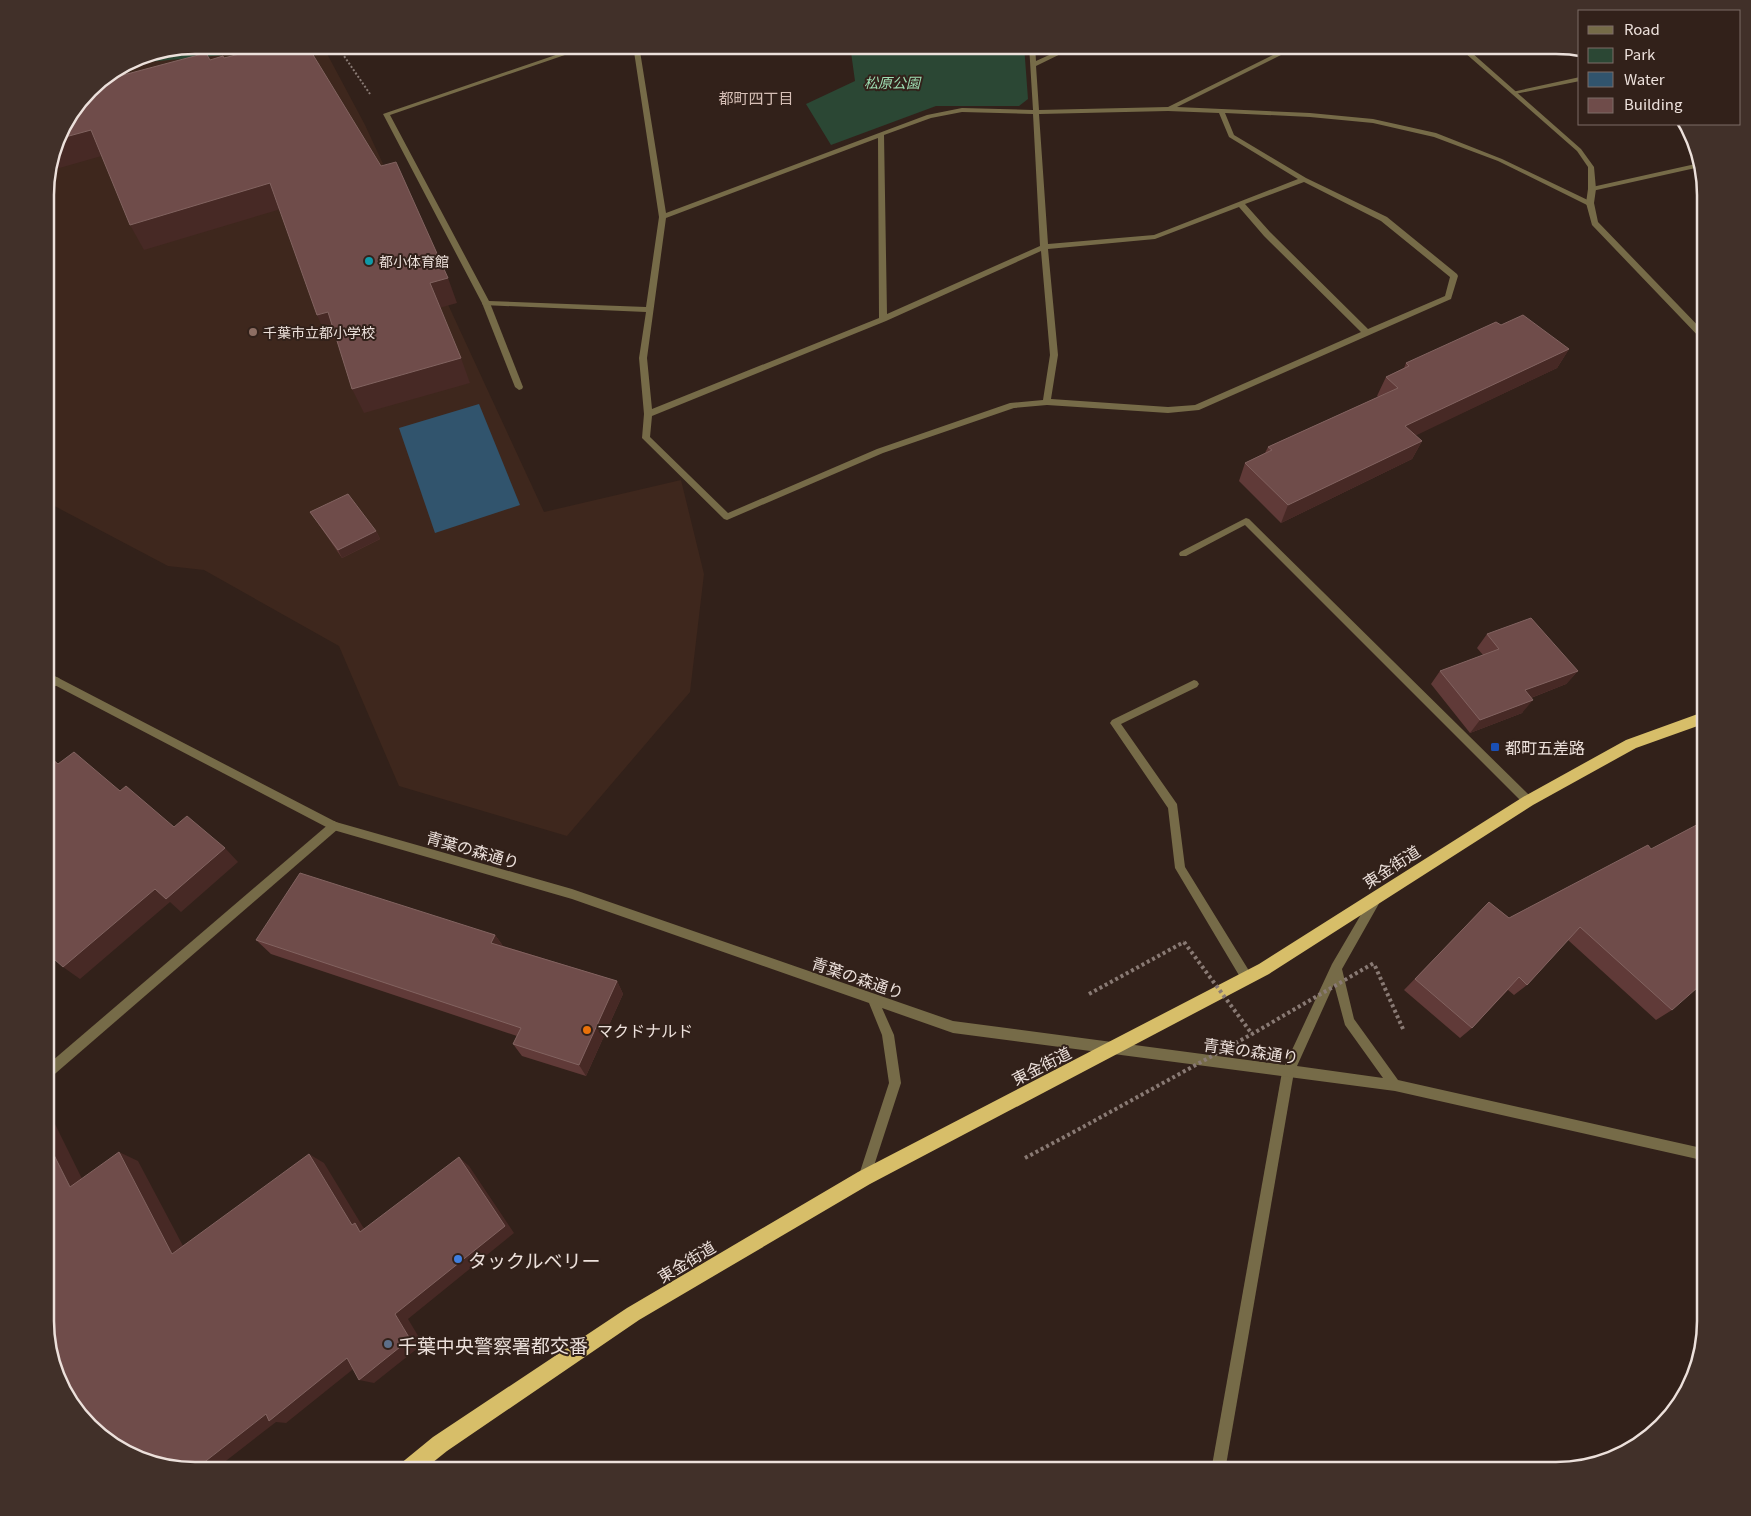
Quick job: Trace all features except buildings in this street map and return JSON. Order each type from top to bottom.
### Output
[{"type":"highway","name":"東金街道","points":[[418,1462],[440,1444],[633,1314],[864,1178],[1264,969],[1528,801],[1631,744],[1697,719]]},
{"type":"street","points":[[519,387],[486,303],[386,114],[564,54]]},
{"type":"street","points":[[639,54],[663,217],[643,358],[648,414],[646,438],[727,517],[880,452],[1013,405],[1047,402],[1168,410],[1196,408],[1448,297],[1454,276],[1384,219],[1304,179],[1231,136],[1221,111]]},
{"type":"street","points":[[1032,54],[1044,247],[1054,355],[1047,402]]},
{"type":"street","points":[[1033,65],[1057,54]]},
{"type":"street","points":[[1168,110],[1280,54]]},
{"type":"street","points":[[1470,54],[1579,150],[1591,168],[1592,188],[1590,203],[1594,223],[1697,330]]},
{"type":"street","points":[[1515,92],[1578,78]]},
{"type":"street","points":[[663,217],[929,116],[962,110],[1037,112],[1221,111],[1310,115],[1364,120],[1436,135],[1500,160],[1590,203]]},
{"type":"street","points":[[881,135],[883,319]]},
{"type":"street","points":[[1592,188],[1695,167]]},
{"type":"street","points":[[648,414],[883,319],[1044,247],[1155,237],[1304,179]]},
{"type":"street","points":[[1242,204],[1267,234],[1367,333]]},
{"type":"street","points":[[486,303],[650,310]]},
{"type":"street","points":[[1183,554],[1246,520],[1528,801]]},
{"type":"street","name":"青葉の森通り","points":[[56,681],[334,826],[572,894],[953,1027],[1395,1085],[1697,1153]]},
{"type":"street","points":[[1194,684],[1115,723],[1173,807],[1180,868],[1247,978]]},
{"type":"street","points":[[54,1068],[334,826]]},
{"type":"street","points":[[1220,1462],[1288,1072],[1336,968],[1377,898]]},
{"type":"street","points":[[1336,968],[1349,1021],[1395,1085]]},
{"type":"street","points":[[864,1178],[895,1083],[888,1035],[873,999]]},
{"type":"path","points":[[343,54],[377,105],[386,114]]},
{"type":"path","points":[[1090,994],[1184,942],[1252,1034]]},
{"type":"path","points":[[1025,1158],[1252,1034],[1374,963],[1403,1029]]},
{"type":"shaded area","name":"千葉市立都小学校","points":[[327,54],[365,125],[544,512],[681,480],[704,574],[690,692],[567,836],[399,786],[339,646],[204,570],[168,566],[54,506],[54,185],[59,158],[68,132],[95,95],[132,68],[149,61],[179,55]]},
{"type":"green space","points":[[185,54],[233,54],[146,62],[167,56]]},
{"type":"green space","name":"松原公園","points":[[851,54],[1025,54],[1028,99],[1019,106],[936,106],[831,145],[806,104],[855,81]]},
{"type":"water","points":[[479,404],[520,505],[435,533],[399,428]]},
{"type":"place","name":"都小体育館","points":[[369,261]]},
{"type":"place","name":"千葉市立都小学校","points":[[253,332]]},
{"type":"place","name":"都町五差路","points":[[1495,747]]},
{"type":"place","name":"マクドナルド","points":[[587,1030]]},
{"type":"place","name":"タックルベリー","points":[[458,1259]]},
{"type":"place","name":"千葉中央警察署都交番","points":[[388,1344]]},
{"type":"district","name":"都町四丁目","points":[[756,97]]}]
